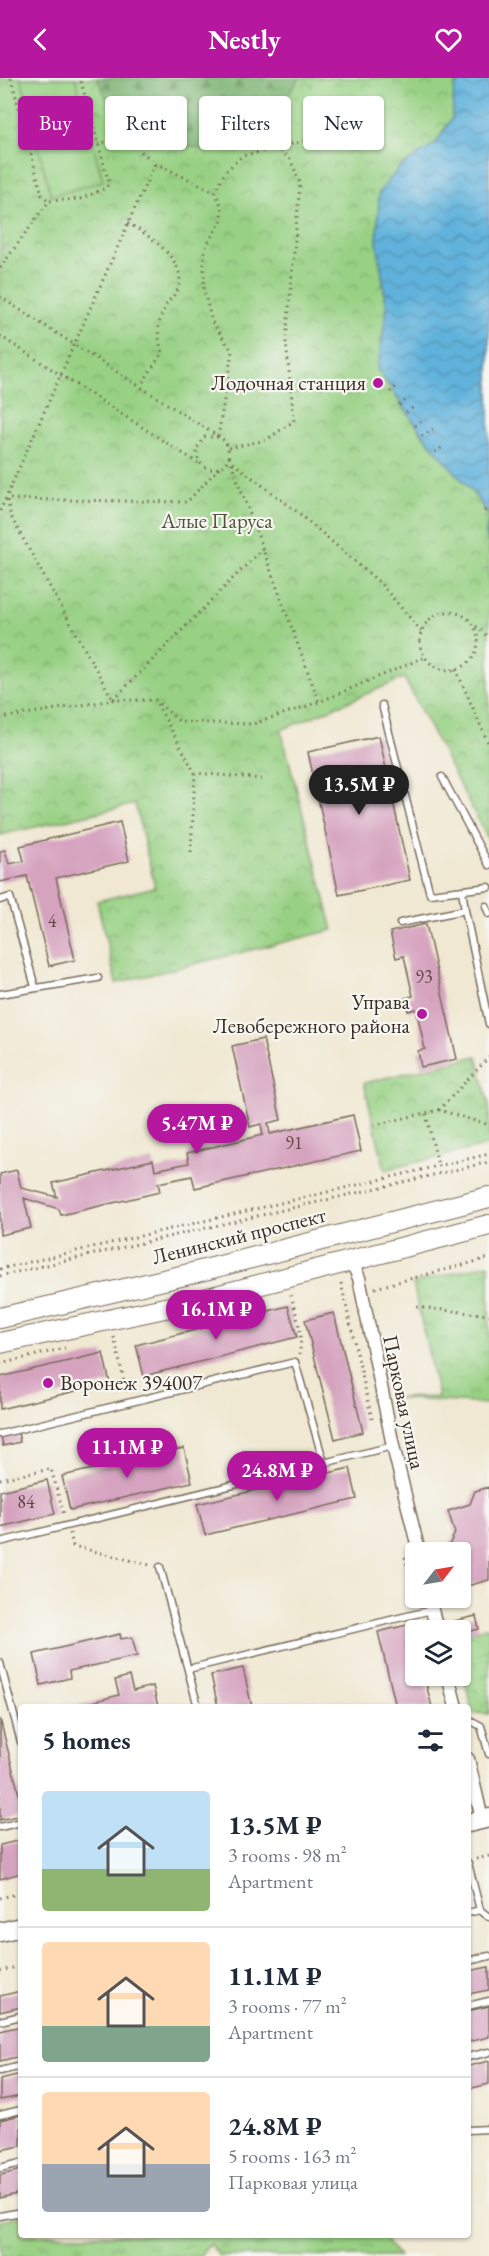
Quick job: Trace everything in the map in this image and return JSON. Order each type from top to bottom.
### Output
[{"type":"main road","name":"Ленинский проспект","points":[[0,1318],[185,1275],[489,1197]]},
{"type":"main road","points":[[0,1343],[193,1302],[489,1225]]},
{"type":"main road","points":[[0,1932],[18,1928]]},
{"type":"street","name":"Парковая улица","points":[[351,1260],[362,1291],[393,1446],[416,1542]]},
{"type":"street","points":[[451,1686],[455,1704]]},
{"type":"street","points":[[471,1774],[480,1820]]},
{"type":"lane","points":[[382,705],[430,894],[489,887]]},
{"type":"lane","points":[[442,777],[489,865]]},
{"type":"lane","points":[[462,890],[489,1024]]},
{"type":"lane","points":[[0,900],[10,897],[35,987]]},
{"type":"lane","points":[[486,906],[489,914]]},
{"type":"lane","points":[[399,923],[465,910]]},
{"type":"lane","points":[[0,994],[98,978]]},
{"type":"lane","points":[[0,1434],[296,1362],[324,1463]]},
{"type":"lane","points":[[0,1542],[393,1446]]},
{"type":"lane","points":[[160,1567],[197,1704]]},
{"type":"lane","points":[[188,1669],[416,1608]]},
{"type":"lane","points":[[0,1663],[18,1731]]},
{"type":"lane","points":[[471,1720],[482,1726],[489,1754]]},
{"type":"lane","points":[[0,1827],[18,1823]]},
{"type":"lane","points":[[471,1875],[480,1910],[489,1917]]},
{"type":"lane","points":[[471,1912],[480,1910]]},
{"type":"lane","points":[[471,1960],[489,1956]]},
{"type":"lane","points":[[471,2005],[489,2001]]},
{"type":"lane","points":[[0,2021],[18,2017]]},
{"type":"lane","points":[[471,2056],[489,2052]]},
{"type":"lane","points":[[0,2071],[18,2067]]},
{"type":"lane","points":[[0,2115],[18,2111]]},
{"type":"lane","points":[[471,2130],[489,2128]]},
{"type":"lane","points":[[0,2168],[18,2164]]},
{"type":"lane","points":[[0,2216],[18,2212]]},
{"type":"path","points":[[11,78],[42,195],[49,201],[80,199],[106,188],[109,183],[80,78]]},
{"type":"path","points":[[98,144],[130,135],[139,150],[155,163],[215,192],[222,207],[221,221],[204,250],[204,290],[212,322],[232,351],[218,436]]},
{"type":"path","points":[[215,192],[225,172],[242,156],[268,150]]},
{"type":"path","points":[[229,448],[266,440],[294,421],[286,342],[300,183],[291,161],[279,150]]},
{"type":"path","points":[[0,511],[59,374],[155,163]]},
{"type":"path","points":[[0,268],[49,201]]},
{"type":"path","points":[[128,223],[167,251],[180,274],[178,288],[159,320],[158,335],[162,353],[141,385]]},
{"type":"path","points":[[0,297],[141,385],[225,441],[262,548],[320,702]]},
{"type":"path","points":[[0,336],[202,466],[210,469],[219,468]]},
{"type":"path","points":[[390,392],[399,384]]},
{"type":"path","points":[[399,405],[408,398]]},
{"type":"path","points":[[406,412],[414,407]]},
{"type":"path","points":[[415,426],[425,419]]},
{"type":"path","points":[[422,436],[433,429]]},
{"type":"path","points":[[202,466],[196,454],[200,442],[205,437],[218,436]]},
{"type":"path","points":[[435,452],[443,447]]},
{"type":"path","points":[[113,700],[11,517],[7,499],[187,502],[225,464],[229,457]]},
{"type":"path","points":[[231,462],[300,514],[380,583],[422,632]]},
{"type":"path","points":[[484,511],[489,508]]},
{"type":"path","points":[[113,700],[262,548]]},
{"type":"path","points":[[472,623],[478,634],[477,652],[472,660],[456,669],[437,668],[425,657],[421,646],[422,632],[429,620],[444,612],[461,614],[472,623],[489,638]]},
{"type":"path","points":[[0,718],[113,700],[155,700],[180,722],[253,724],[320,702],[425,657]]},
{"type":"path","points":[[456,669],[489,745]]},
{"type":"path","points":[[155,700],[195,773],[191,852]]},
{"type":"path","points":[[195,773],[264,779]]},
{"type":"path","points":[[374,1125],[439,1110],[489,1058]]},
{"type":"path","points":[[439,1110],[489,1125]]},
{"type":"path","points":[[426,1114],[438,1165]]},
{"type":"path","points":[[0,1269],[489,1154]]},
{"type":"path","points":[[0,1276],[489,1161]]},
{"type":"path","points":[[362,1291],[489,1258]]},
{"type":"path","points":[[341,1283],[379,1449]]},
{"type":"path","points":[[291,1295],[301,1332],[301,1344],[296,1362]]},
{"type":"path","points":[[417,1307],[489,1315]]},
{"type":"path","points":[[114,1337],[129,1403]]},
{"type":"path","points":[[0,1898],[18,1894]]},
{"type":"path","points":[[0,1971],[18,1967]]},
{"type":"green space","name":"Алые Паруса","points":[[0,78],[97,78],[105,96],[105,150],[187,150],[187,146],[199,148],[199,150],[291,150],[291,96],[287,96],[300,78],[461,78],[454,89],[452,118],[436,143],[399,168],[377,241],[387,309],[377,369],[424,436],[471,490],[489,516],[486,534],[489,545],[489,841],[404,678],[281,730],[333,930],[116,983],[97,901],[155,887],[135,804],[0,835]]},
{"type":"green space","points":[[21,78],[75,78],[80,96],[26,96]]},
{"type":"green space","points":[[90,78],[351,78],[320,96],[303,96],[303,106],[291,113],[291,96],[199,96],[199,150],[229,150],[215,158],[167,150],[187,150],[187,96],[105,96],[105,110]]},
{"type":"green space","points":[[93,144],[103,181],[51,196],[39,150],[93,150]]},
{"type":"green space","points":[[477,1056],[489,1106],[489,1145],[385,1170],[364,1083]]},
{"type":"green space","points":[[489,1264],[489,1404],[397,1398],[438,1397],[413,1283]]},
{"type":"green space","points":[[489,1627],[489,1714],[473,1713],[466,1686],[471,1686],[471,1631]]},
{"type":"green space","points":[[18,2217],[18,2238],[387,2238],[387,2243],[399,2256],[219,2256],[210,2244],[199,2256],[0,2256],[0,2221]]},
{"type":"water","points":[[461,78],[489,78],[489,515],[471,490],[424,436],[377,369],[387,309],[377,241],[379,192],[399,168],[436,143],[452,118],[454,89]]},
{"type":"water","points":[[489,515],[489,545],[486,534]]},
{"type":"building","points":[[379,736],[410,880],[339,895],[308,752]]},
{"type":"building","points":[[120,822],[129,861],[56,878],[75,960],[49,966],[27,876],[0,882],[0,851],[5,850],[9,864],[24,861],[20,846]]},
{"type":"building","points":[[426,924],[457,1059],[421,1067],[418,1051],[425,1049],[416,1009],[408,1011],[405,998],[413,996],[404,956],[396,958],[390,932]]},
{"type":"building","points":[[263,1039],[281,1120],[268,1123],[270,1134],[353,1115],[361,1151],[195,1188],[192,1176],[158,1183],[160,1192],[61,1215],[59,1209],[24,1198],[31,1228],[0,1235],[0,1174],[17,1170],[21,1188],[57,1197],[53,1183],[153,1160],[155,1170],[189,1163],[187,1153],[263,1135],[261,1124],[250,1127],[232,1046]]},
{"type":"building","points":[[288,1306],[297,1337],[144,1376],[136,1345]]},
{"type":"building","points":[[334,1313],[363,1432],[335,1439],[305,1320]]},
{"type":"building","points":[[103,1353],[110,1383],[0,1409],[0,1377]]},
{"type":"building","points":[[18,1433],[20,1442],[3,1446],[1,1436]]},
{"type":"building","points":[[184,1448],[192,1482],[70,1510],[62,1476]]},
{"type":"building","points":[[350,1468],[357,1499],[205,1535],[197,1504]]},
{"type":"building","points":[[47,1480],[55,1514],[0,1527],[0,1491]]},
{"type":"building","points":[[489,1487],[489,1580],[471,1585],[471,1542],[450,1542],[455,1533],[448,1511],[470,1504],[475,1491]]},
{"type":"building","points":[[476,1616],[479,1629],[471,1631],[471,1620],[459,1620]]},
{"type":"building","points":[[405,1625],[405,1686],[427,1686],[431,1704],[395,1704],[378,1632]]},
{"type":"building","points":[[120,1634],[121,1639],[132,1637],[137,1656],[69,1671],[70,1678],[41,1685],[34,1654]]},
{"type":"building","points":[[243,1668],[251,1704],[217,1704],[211,1675]]},
{"type":"building","points":[[129,1676],[133,1691],[153,1686],[157,1704],[84,1704],[119,1695],[115,1680]]},
{"type":"building","points":[[0,1719],[18,1790],[18,1816],[0,1820]]},
{"type":"building","points":[[18,1841],[18,1874],[0,1879],[0,1845]]},
{"type":"building","points":[[489,1967],[489,1990],[471,1993],[471,1970]]},
{"type":"building","points":[[18,1992],[18,2008],[0,2012],[0,1996]]},
{"type":"building","points":[[489,2006],[489,2037],[471,2041],[471,2010]]},
{"type":"building","points":[[18,2027],[18,2057],[0,2061],[0,2031]]},
{"type":"building","points":[[489,2061],[489,2084],[471,2088],[471,2065]]},
{"type":"building","points":[[18,2075],[18,2097],[0,2100],[0,2079]]},
{"type":"building","points":[[18,2116],[18,2147],[0,2150],[0,2120]]},
{"type":"building","points":[[18,2171],[18,2194],[0,2198],[0,2175]]},
{"type":"place","name":"Лодочная станция","points":[[378,383]]},
{"type":"place","name":"Управа Левобережного района","points":[[422,1014]]},
{"type":"place","name":"Воронеж 394007","points":[[48,1383]]}]
